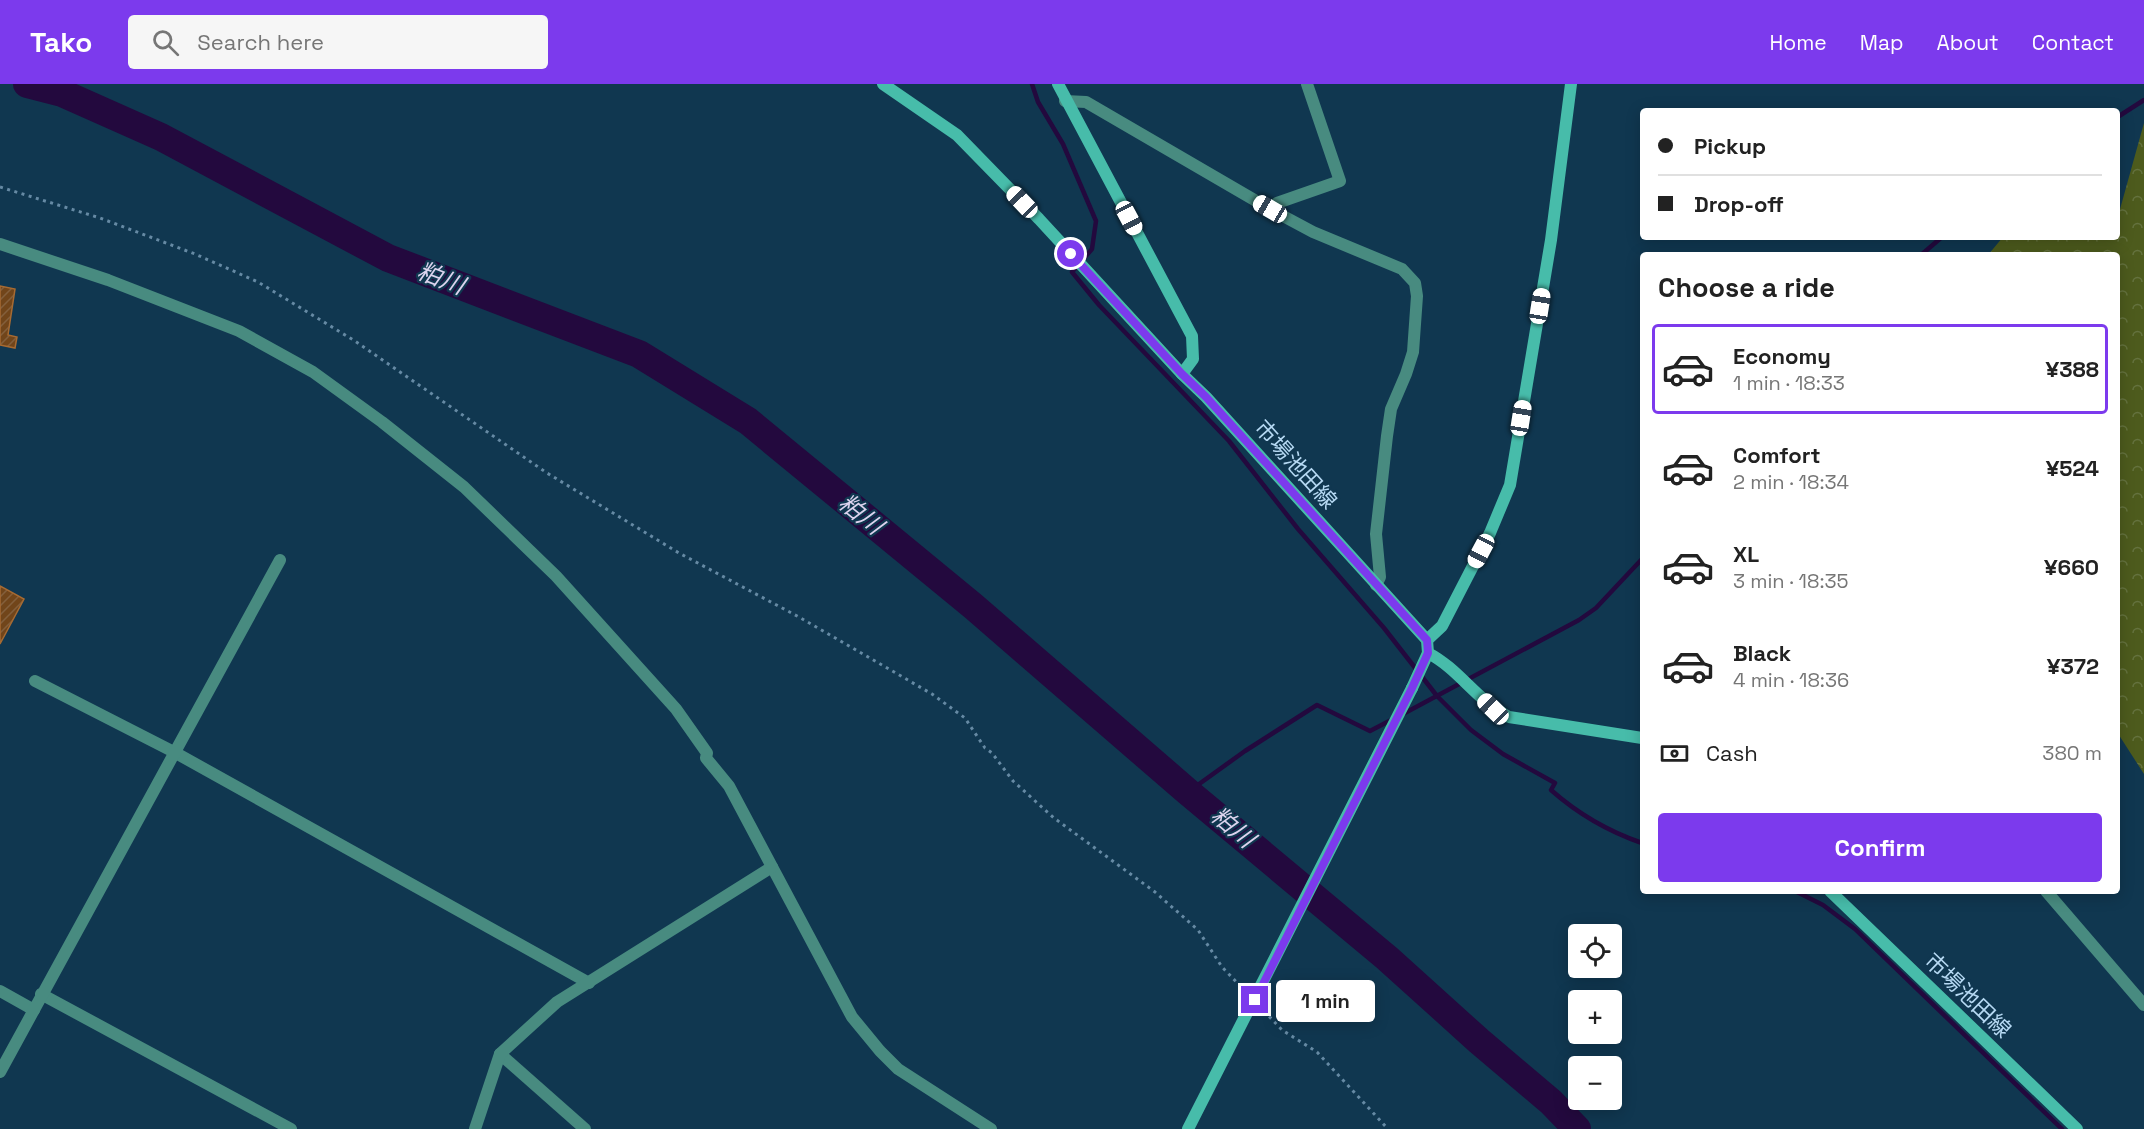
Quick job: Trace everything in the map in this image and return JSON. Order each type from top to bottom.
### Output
[{"type":"street","name":"市場池田線","points":[[883,84],[957,135],[1206,397],[1427,640]]},
{"type":"street","points":[[1058,84],[1065,101],[1192,336],[1193,359],[1182,374]]},
{"type":"street","points":[[1270,209],[1277,203],[1340,181],[1307,84]]},
{"type":"street","points":[[1188,1129],[1412,688],[1428,653],[1427,640],[1442,626],[1490,533],[1510,485],[1551,240],[1571,84]]},
{"type":"street","points":[[1065,101],[1086,102],[1313,232],[1402,269],[1414,283],[1417,296],[1413,352],[1391,410],[1387,436],[1376,534],[1380,577],[1376,585]]},
{"type":"street","points":[[0,244],[108,280],[239,331],[313,372],[382,422],[464,487],[556,576],[676,709],[707,753],[706,758],[729,786],[852,1017],[898,1069],[991,1129]]},
{"type":"street","points":[[0,1072],[280,560]]},
{"type":"street","points":[[1428,653],[1443,661],[1493,709],[1509,717],[1640,738]]},
{"type":"street","points":[[35,681],[174,752],[589,983]]},
{"type":"street","points":[[475,1129],[500,1054],[557,1002],[772,867]]},
{"type":"street","name":"市場池田線","points":[[1833,894],[2077,1129]]},
{"type":"street","points":[[2049,894],[2144,1005]]},
{"type":"street","points":[[0,991],[34,1010]]},
{"type":"street","points":[[41,994],[291,1129]]},
{"type":"street","points":[[500,1054],[585,1129]]},
{"type":"path","points":[[0,187],[100,218],[195,254],[258,282],[355,340],[547,473],[679,553],[799,616],[932,693],[965,718],[985,748],[992,753],[1013,781],[1054,818],[1155,892],[1197,930],[1221,967],[1252,998]]},
{"type":"path","points":[[1259,1006],[1282,1030],[1317,1052],[1388,1129]]},
{"type":"green space","points":[[2144,123],[2144,774],[2120,737],[2120,252],[1990,252],[2000,240],[2120,240],[2120,209]]},
{"type":"building","points":[[0,286],[15,289],[8,335],[17,337],[15,348],[0,345]]},
{"type":"building","points":[[0,586],[24,599],[0,644]]},
{"type":"waterway","name":"粕川","points":[[27,84],[62,93],[161,137],[388,258],[639,354],[748,421],[973,606],[1188,792],[1387,958],[1551,1102],[1577,1129]]},
{"type":"waterway","points":[[1032,84],[1038,102],[1063,144],[1096,221],[1092,249],[1072,272],[1099,305],[1229,441],[1298,529],[1384,628],[1437,696],[1471,730],[1503,754],[1555,783],[1551,790],[1583,814],[1640,842]]},
{"type":"waterway","points":[[2120,115],[2144,100]]},
{"type":"waterway","points":[[1924,252],[1938,240]]},
{"type":"waterway","points":[[1403,714],[1579,620],[1596,608],[1640,561]]},
{"type":"waterway","points":[[1188,792],[1245,751],[1317,705],[1370,731],[1393,719]]},
{"type":"waterway","points":[[1801,894],[1823,905],[1855,929],[2062,1129]]},
{"type":"route","points":[[1071,254],[1206,397],[1427,640],[1428,653],[1412,688],[1255,1000]]}]
